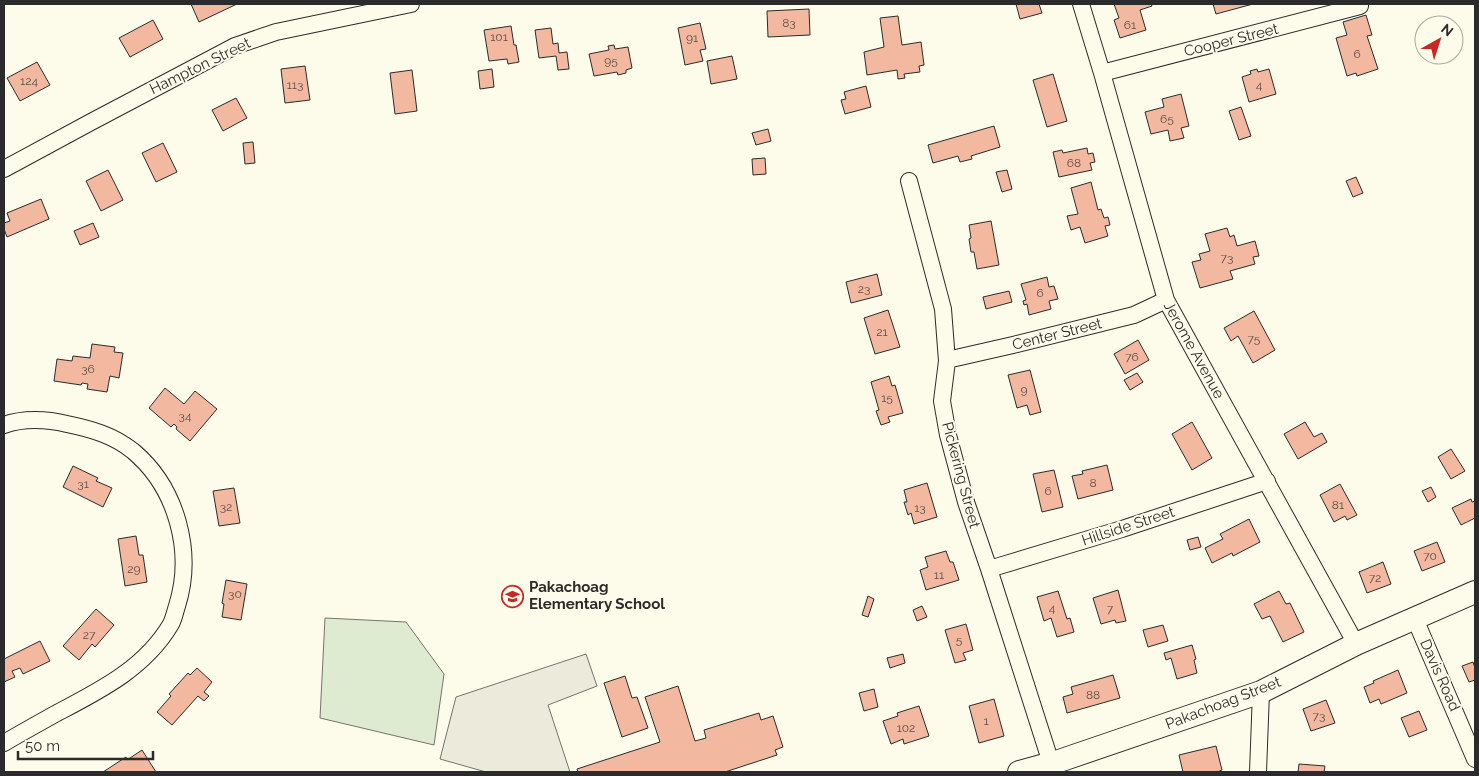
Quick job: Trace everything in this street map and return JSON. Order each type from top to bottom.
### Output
[{"type":"street","name":"Hampton Street","points":[[4,169],[235,46],[276,32],[411,4]]},
{"type":"street","name":"Jerome Avenue","points":[[1081,4],[1166,300],[1356,644]]},
{"type":"street","name":"Cooper Street","points":[[1102,73],[1360,6]]},
{"type":"street","name":"Pickering Street","points":[[909,181],[943,309],[946,360],[942,401],[948,435],[966,502],[1050,768]]},
{"type":"street","name":"Center Street","points":[[946,360],[1134,314],[1166,300]]},
{"type":"street","points":[[4,425],[11,422],[33,420],[55,421],[94,429],[133,451],[150,470],[168,496],[177,518],[182,539],[185,568],[181,595],[172,622],[157,644],[133,669],[4,743]]},
{"type":"street","name":"Hillside Street","points":[[989,570],[1122,529],[1267,481]]},
{"type":"street","name":"Pakachoag Street","points":[[1019,772],[1050,768],[1261,692],[1356,644],[1475,592]]},
{"type":"street","name":"Davis Road","points":[[1415,619],[1475,759]]},
{"type":"street","points":[[1258,772],[1261,692]]},
{"type":"green space","points":[[325,618],[406,622],[444,674],[434,745],[320,718]]},
{"type":"shaded area","points":[[586,654],[597,686],[548,705],[570,772],[486,772],[440,759],[456,697]]},
{"type":"building","points":[[191,4],[237,4],[199,22]]},
{"type":"building","points":[[1016,4],[1039,4],[1042,13],[1020,19]]},
{"type":"building","points":[[1114,4],[1151,4],[1152,6],[1140,10],[1146,30],[1120,38],[1114,20],[1119,18]]},
{"type":"building","points":[[1213,4],[1253,4],[1216,14]]},
{"type":"building","points":[[809,9],[810,35],[768,37],[767,11]]},
{"type":"building","points":[[1366,15],[1372,35],[1367,36],[1378,69],[1357,76],[1356,73],[1347,76],[1336,38],[1347,35],[1343,22]]},
{"type":"building","points":[[898,16],[902,45],[921,42],[924,65],[919,66],[920,72],[904,74],[905,78],[898,79],[897,70],[867,75],[864,52],[884,47],[880,18]]},
{"type":"building","points":[[153,20],[163,39],[130,57],[119,38]]},
{"type":"building","points":[[700,23],[706,49],[700,50],[703,61],[685,65],[678,28]]},
{"type":"building","points":[[511,26],[519,62],[508,64],[507,59],[489,61],[484,30]]},
{"type":"building","points":[[551,28],[553,44],[558,43],[559,53],[567,52],[569,69],[558,70],[556,56],[539,58],[535,30]]},
{"type":"building","points":[[614,45],[615,49],[628,47],[632,68],[626,70],[626,73],[618,75],[617,72],[594,76],[589,54],[609,50],[608,46]]},
{"type":"building","points":[[732,56],[737,79],[711,84],[707,61]]},
{"type":"building","points":[[37,62],[50,85],[20,101],[7,78]]},
{"type":"building","points":[[305,66],[310,100],[285,103],[281,69]]},
{"type":"building","points":[[492,69],[494,87],[480,89],[478,71]]},
{"type":"building","points":[[1257,69],[1258,72],[1269,69],[1276,94],[1249,102],[1242,77],[1251,74],[1250,71]]},
{"type":"building","points":[[412,70],[417,111],[395,114],[390,73]]},
{"type":"building","points":[[1053,74],[1067,121],[1047,127],[1033,80]]},
{"type":"building","points":[[866,86],[871,107],[845,114],[841,100],[846,99],[844,92]]},
{"type":"building","points":[[1181,94],[1189,126],[1181,128],[1184,138],[1170,141],[1168,130],[1151,134],[1145,112],[1164,107],[1162,99]]},
{"type":"building","points":[[236,98],[247,118],[223,131],[212,110]]},
{"type":"building","points":[[1241,107],[1251,136],[1239,140],[1229,111]]},
{"type":"building","points":[[994,126],[1000,147],[971,156],[972,159],[960,162],[958,156],[933,163],[928,145]]},
{"type":"building","points":[[768,129],[771,141],[756,145],[752,133]]},
{"type":"building","points":[[253,142],[255,163],[245,164],[243,143]]},
{"type":"building","points":[[163,143],[177,172],[156,182],[142,153]]},
{"type":"building","points":[[1087,148],[1088,154],[1093,153],[1095,162],[1090,163],[1092,170],[1059,177],[1053,152],[1062,150],[1063,153]]},
{"type":"building","points":[[765,158],[766,174],[753,175],[752,159]]},
{"type":"building","points":[[108,170],[123,200],[101,211],[86,181]]},
{"type":"building","points":[[1007,170],[1012,189],[1002,192],[996,172]]},
{"type":"building","points":[[1356,177],[1363,193],[1353,197],[1346,181]]},
{"type":"building","points":[[1091,182],[1098,210],[1101,209],[1104,218],[1108,217],[1110,225],[1105,226],[1108,236],[1085,243],[1080,227],[1071,230],[1067,216],[1078,214],[1071,188]]},
{"type":"building","points":[[41,199],[49,219],[7,237],[4,223],[10,221],[7,213]]},
{"type":"building","points":[[991,221],[999,265],[977,269],[974,252],[971,252],[969,225]]},
{"type":"building","points":[[93,223],[99,237],[80,245],[74,231]]},
{"type":"building","points":[[1227,228],[1230,237],[1234,235],[1237,246],[1255,241],[1259,256],[1253,257],[1255,264],[1230,271],[1233,279],[1200,288],[1192,262],[1201,260],[1199,254],[1210,251],[1205,234]]},
{"type":"building","points":[[877,274],[882,295],[851,303],[846,282]]},
{"type":"building","points":[[1047,277],[1049,287],[1054,286],[1058,299],[1049,301],[1051,309],[1029,315],[1027,304],[1024,305],[1023,301],[1026,300],[1021,284]]},
{"type":"building","points":[[1009,291],[1012,302],[986,309],[983,297]]},
{"type":"building","points":[[888,310],[900,347],[875,354],[864,318]]},
{"type":"building","points":[[1254,311],[1275,350],[1253,363],[1238,336],[1231,341],[1224,328]]},
{"type":"building","points":[[1138,340],[1149,360],[1125,374],[1114,354]]},
{"type":"building","points":[[92,344],[115,347],[114,352],[123,353],[119,378],[110,376],[107,392],[87,389],[88,384],[82,383],[81,385],[54,381],[57,359],[72,361],[73,356],[90,358]]},
{"type":"building","points":[[1030,370],[1041,412],[1030,415],[1027,405],[1017,408],[1008,375]]},
{"type":"building","points":[[1137,373],[1143,382],[1130,390],[1124,380]]},
{"type":"building","points":[[889,376],[892,386],[895,385],[903,413],[888,417],[890,422],[881,425],[876,411],[879,410],[871,382]]},
{"type":"building","points":[[165,388],[184,404],[195,391],[217,409],[190,441],[176,429],[177,427],[174,424],[171,427],[149,408]]},
{"type":"building","points":[[1192,422],[1212,458],[1192,470],[1172,434]]},
{"type":"building","points":[[1305,422],[1314,437],[1322,433],[1327,442],[1298,459],[1284,434]]},
{"type":"building","points":[[1451,449],[1465,471],[1451,479],[1438,457]]},
{"type":"building","points":[[1107,465],[1113,490],[1078,499],[1072,476],[1083,474],[1082,471]]},
{"type":"building","points":[[73,466],[98,478],[96,481],[112,488],[103,507],[63,487]]},
{"type":"building","points":[[1054,470],[1063,507],[1042,512],[1033,474]]},
{"type":"building","points":[[927,483],[937,517],[914,524],[911,513],[908,515],[904,502],[907,502],[904,490]]},
{"type":"building","points":[[1340,484],[1357,515],[1347,520],[1345,516],[1334,522],[1320,495]]},
{"type":"building","points":[[1431,487],[1436,497],[1428,502],[1422,491]]},
{"type":"building","points":[[234,488],[240,523],[219,526],[213,491]]},
{"type":"building","points":[[1471,499],[1472,502],[1475,501],[1475,518],[1461,525],[1452,508]]},
{"type":"building","points":[[1249,519],[1260,542],[1233,556],[1232,553],[1212,563],[1205,548],[1223,539],[1220,534]]},
{"type":"building","points":[[136,536],[139,555],[143,555],[147,582],[125,586],[118,539]]},
{"type":"building","points":[[1198,537],[1201,547],[1190,550],[1187,540]]},
{"type":"building","points":[[1437,542],[1445,562],[1422,571],[1414,551]]},
{"type":"building","points":[[946,551],[950,562],[953,562],[959,580],[926,590],[920,570],[928,567],[925,557]]},
{"type":"building","points":[[1383,562],[1391,584],[1367,593],[1359,572]]},
{"type":"building","points":[[226,580],[247,584],[241,620],[222,617],[224,604],[222,603]]},
{"type":"building","points":[[1118,590],[1126,621],[1116,623],[1115,620],[1101,624],[1093,598]]},
{"type":"building","points":[[1058,591],[1067,619],[1070,618],[1074,632],[1057,637],[1051,618],[1044,621],[1037,597]]},
{"type":"building","points":[[1279,591],[1286,604],[1290,603],[1304,632],[1283,642],[1270,616],[1262,619],[1254,604]]},
{"type":"building","points":[[868,596],[874,599],[868,617],[862,615]]},
{"type":"building","points":[[922,606],[927,617],[917,621],[913,610]]},
{"type":"building","points":[[96,609],[114,625],[95,647],[92,644],[79,660],[63,646]]},
{"type":"building","points":[[966,624],[973,650],[963,653],[966,660],[955,663],[945,630]]},
{"type":"building","points":[[1163,625],[1168,641],[1148,647],[1143,630]]},
{"type":"building","points":[[40,641],[50,661],[23,674],[20,668],[12,671],[15,677],[4,682],[4,659]]},
{"type":"building","points":[[1192,645],[1197,673],[1177,679],[1171,658],[1166,660],[1164,653]]},
{"type":"building","points":[[903,654],[905,663],[890,668],[887,658]]},
{"type":"building","points":[[1473,662],[1475,680],[1469,682],[1462,666]]},
{"type":"building","points":[[197,668],[212,682],[204,692],[209,696],[204,701],[198,696],[172,725],[157,712],[171,696],[169,694],[188,673],[190,675]]},
{"type":"building","points":[[1398,670],[1407,693],[1381,704],[1379,699],[1370,703],[1364,687]]},
{"type":"building","points":[[1113,675],[1120,698],[1067,713],[1063,697],[1073,694],[1071,687]]},
{"type":"building","points":[[625,676],[632,698],[637,697],[648,728],[622,737],[604,683]]},
{"type":"building","points":[[678,686],[695,741],[706,738],[704,730],[759,713],[761,720],[773,716],[783,747],[775,750],[777,755],[725,772],[578,772],[577,769],[660,742],[645,697]]},
{"type":"building","points":[[874,689],[878,707],[864,711],[859,693]]},
{"type":"building","points":[[994,699],[1004,736],[979,743],[969,706]]},
{"type":"building","points":[[1326,700],[1335,723],[1311,731],[1303,709]]},
{"type":"building","points":[[919,706],[929,736],[904,744],[903,739],[891,744],[883,721],[898,716],[897,713]]},
{"type":"building","points":[[1419,711],[1427,730],[1409,737],[1401,718]]},
{"type":"building","points":[[1216,746],[1222,770],[1217,772],[1183,772],[1179,755]]},
{"type":"building","points":[[142,750],[156,772],[103,772],[126,757],[127,760]]},
{"type":"building","points":[[1299,764],[1325,766],[1324,772],[1298,772]]},
{"type":"place","name":"Pakachoag Elementary School","points":[[513,596]]}]
